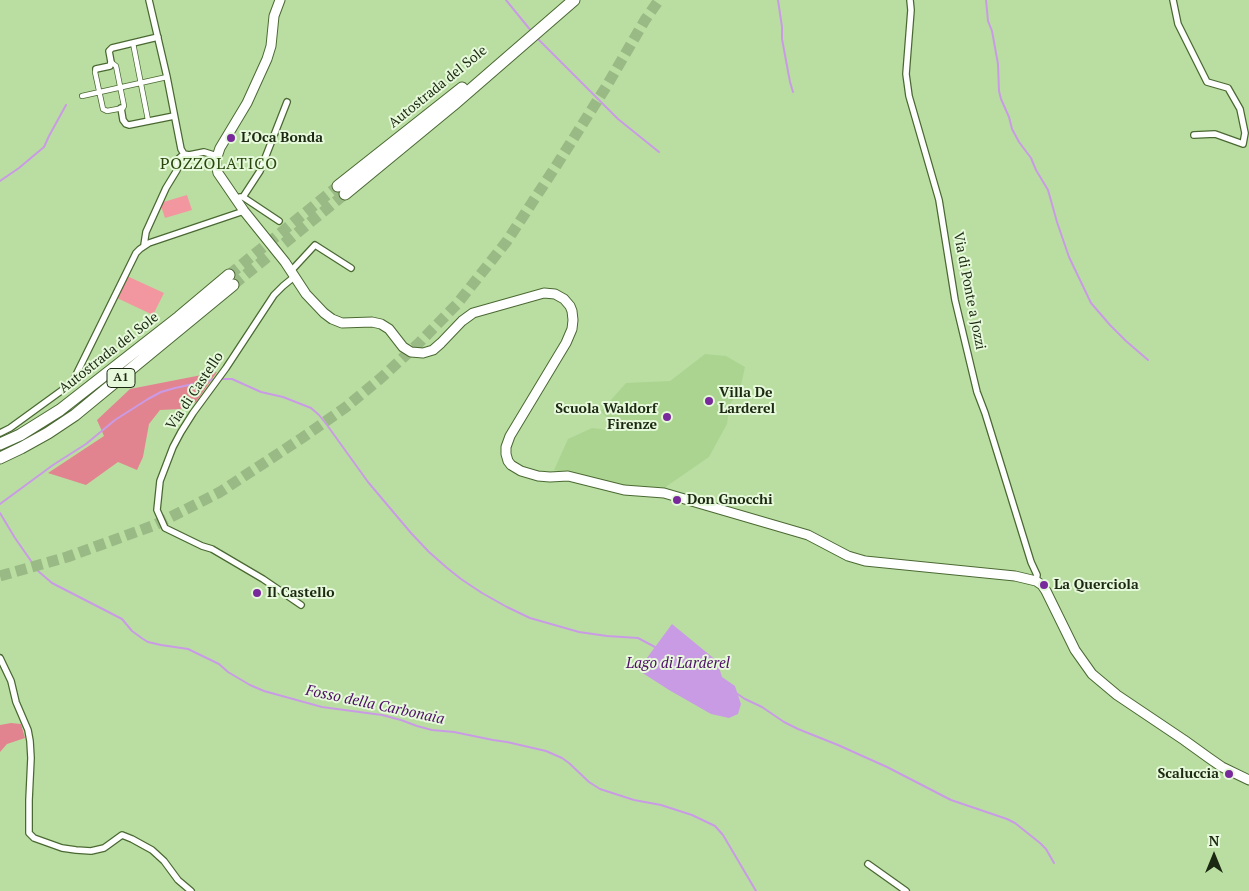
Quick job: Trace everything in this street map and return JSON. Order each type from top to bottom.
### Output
[{"type":"highway","name":"Autostrada del Sole","points":[[342,190],[460,99],[574,0]]},
{"type":"highway","name":"Autostrada del Sole","points":[[0,444],[20,435],[60,410],[231,280],[75,414],[48,433],[0,458]]},
{"type":"main road","points":[[280,0],[274,16],[271,46],[267,59],[247,103],[217,156],[218,173],[239,198],[244,212],[314,304],[328,316],[342,323],[372,322],[381,324],[392,332],[400,344],[407,350],[418,353],[428,352],[436,348],[462,321],[473,313],[544,293],[555,294],[564,299],[570,306],[573,315],[570,334],[510,436],[506,447],[506,454],[511,465],[521,471],[544,477],[568,476],[624,490],[664,493],[808,535],[848,556],[865,561],[1015,576],[1036,581],[1042,585],[1075,650],[1092,674],[1117,695],[1222,767],[1249,780]]},
{"type":"street","points":[[149,0],[181,149],[184,154]]},
{"type":"street","name":"Via di Ponte a Jozzi","points":[[910,0],[911,10],[906,74],[910,96],[939,200],[955,300],[977,392],[1031,562],[1037,575],[1036,581]]},
{"type":"street","points":[[1173,0],[1178,24],[1207,82],[1228,88],[1240,109],[1245,133],[1243,144],[1215,134],[1194,135]]},
{"type":"street","points":[[158,37],[112,48],[109,51],[111,62],[116,66],[124,106],[121,108],[123,120],[126,124],[174,116]]},
{"type":"street","points":[[133,43],[148,120]]},
{"type":"street","points":[[111,62],[110,66],[96,69],[103,109],[104,111],[121,108]]},
{"type":"street","points":[[82,96],[166,76]]},
{"type":"street","points":[[279,221],[239,198],[260,171],[287,102]]},
{"type":"street","points":[[184,154],[204,152],[217,156]]},
{"type":"street","points":[[144,245],[146,232],[166,188],[177,170],[178,160],[184,154]]},
{"type":"street","points":[[0,433],[10,428],[72,383],[136,253],[144,245],[244,212]]},
{"type":"street","name":"Via di Castello","points":[[301,605],[263,578],[212,548],[202,546],[165,528],[157,510],[160,481],[173,447],[193,413],[226,368],[274,295],[315,245],[351,268]]},
{"type":"street","points":[[0,658],[11,682],[30,741],[29,832],[34,838],[62,848],[76,850],[92,851],[104,848],[122,836],[132,839],[152,850],[178,880],[191,891]]},
{"type":"street","points":[[868,864],[906,891]]},
{"type":"shaded area","points":[[187,195],[192,210],[165,218],[160,203]]},
{"type":"shaded area","points":[[127,276],[164,293],[153,315],[117,298]]},
{"type":"shaded area","name":"Scuola Waldorf Firenze","points":[[705,354],[726,356],[745,367],[740,390],[730,404],[727,424],[709,457],[667,486],[663,491],[636,489],[554,470],[568,439],[592,428],[610,430],[614,426],[601,411],[626,383],[670,381]]},
{"type":"shaded area","points":[[217,372],[196,402],[182,409],[160,410],[149,424],[143,457],[137,470],[118,462],[86,485],[48,473],[104,436],[97,420],[130,389]]},
{"type":"shaded area","points":[[21,724],[25,738],[7,744],[0,752],[0,725]]},
{"type":"water","name":"Lago di Larderel","points":[[672,624],[717,661],[722,677],[735,686],[741,704],[738,714],[729,718],[711,714],[638,670]]},
{"type":"waterway","points":[[506,0],[532,32]]},
{"type":"waterway","points":[[778,0],[782,39],[793,92]]},
{"type":"waterway","points":[[986,0],[988,21],[992,31],[998,64],[1001,99],[1012,129],[1031,158],[1048,190],[1069,257],[1091,303],[1110,325],[1148,360]]},
{"type":"waterway","name":"Autostrada del Sole","points":[[537,38],[618,119],[659,152]]},
{"type":"waterway","points":[[0,181],[44,147],[66,105]]},
{"type":"waterway","points":[[0,504],[53,465],[86,444],[115,420],[148,399],[161,392],[216,379]]},
{"type":"waterway","points":[[221,379],[232,379],[261,392],[283,397],[311,408],[319,415],[368,482],[411,533],[446,567],[482,593],[530,618],[579,632],[638,638],[655,647]]},
{"type":"waterway","name":"Fosso della Carbonaia","points":[[0,513],[38,571],[52,583],[122,619],[132,631],[148,642],[188,649],[219,664],[228,672],[250,685],[264,691],[322,707],[382,715],[432,730],[454,732],[546,751],[562,758],[589,782],[600,789],[634,800],[661,805],[692,815],[715,826],[723,835],[756,891]]},
{"type":"waterway","points":[[736,693],[798,729],[887,767],[951,800],[1015,823],[1046,849],[1054,863]]},
{"type":"tunnel","points":[[0,576],[67,557],[155,525],[220,492],[346,407],[381,378],[457,304],[507,241],[606,87],[645,20],[659,0]]},
{"type":"tunnel","points":[[229,275],[338,186]]},
{"type":"tunnel","points":[[233,285],[345,194]]},
{"type":"place","name":"L’Oca Bonda","points":[[231,138]]},
{"type":"place","name":"Villa De Larderel","points":[[709,401]]},
{"type":"place","name":"Scuola Waldorf Firenze","points":[[667,417]]},
{"type":"place","name":"Don Gnocchi","points":[[677,500]]},
{"type":"place","name":"La Querciola","points":[[1044,585]]},
{"type":"place","name":"Il Castello","points":[[257,593]]},
{"type":"place","name":"Scaluccia","points":[[1229,774]]},
{"type":"district","name":"POZZOLATICO","points":[[219,164]]}]
